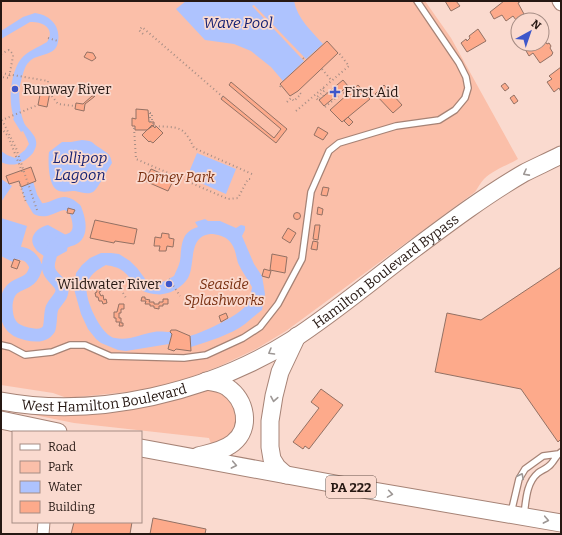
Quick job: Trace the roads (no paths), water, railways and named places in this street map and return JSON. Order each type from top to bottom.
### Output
[{"type":"main road","name":"Hamilton Boulevard Bypass","points":[[206,381],[266,355],[298,336],[489,195],[524,173],[561,155]]},
{"type":"main road","points":[[286,475],[277,467],[272,459],[270,447],[270,421],[280,372],[298,336]]},
{"type":"main road","points":[[192,458],[220,451],[234,443],[243,429],[245,417],[238,398],[226,386],[206,381]]},
{"type":"main road","name":"West Hamilton Boulevard","points":[[1,402],[55,407],[96,406],[169,393],[206,381]]},
{"type":"main road","name":"West Hamilton Boulevard","points":[[1,420],[53,431]]},
{"type":"main road","name":"PA 222","points":[[142,448],[561,523]]},
{"type":"street","points":[[43,534],[44,523]]},
{"type":"lane","points":[[1,345],[10,347],[25,355],[52,352],[70,345],[85,345],[110,356],[184,358],[206,355],[243,338],[260,327],[278,304],[302,259],[311,192],[329,151],[339,144],[396,126],[439,120],[455,110],[465,98],[468,88],[466,77],[417,1]]},
{"type":"lane","points":[[518,515],[519,479],[525,469],[544,456],[559,453]]},
{"type":"lane","points":[[518,515],[531,481],[537,474],[551,466],[559,453]]},
{"type":"water","name":"Wave Pool","points":[[186,1],[294,1],[298,13],[302,19],[323,44],[306,59],[254,5],[252,6],[304,61],[283,81],[271,67],[251,51],[234,44],[205,40],[176,9]]},
{"type":"water","name":"Runway River","points":[[35,13],[45,16],[53,22],[58,31],[58,42],[54,50],[50,53],[32,59],[27,64],[23,72],[19,89],[21,112],[24,122],[33,135],[36,144],[33,153],[26,159],[18,164],[10,165],[1,162],[1,151],[15,158],[25,150],[29,144],[23,131],[21,132],[13,119],[11,88],[14,72],[24,56],[47,42],[50,33],[46,26],[35,22],[30,22],[1,39],[1,31],[23,17]]},
{"type":"water","name":"Lollipop Lagoon","points":[[82,140],[91,142],[107,153],[112,163],[93,192],[59,191],[54,187],[50,178],[49,152],[62,142]]},
{"type":"water","points":[[197,153],[236,169],[226,194],[187,177]]},
{"type":"water","points":[[1,179],[12,186],[1,202]]},
{"type":"water","points":[[1,218],[27,226],[17,260],[14,259],[13,262],[1,256]]},
{"type":"water","name":"Wildwater River","points":[[205,219],[208,221],[220,221],[236,228],[241,225],[245,226],[242,236],[254,264],[262,276],[265,294],[262,310],[245,324],[233,331],[191,347],[190,336],[230,318],[244,308],[249,301],[252,287],[238,263],[234,248],[229,241],[218,235],[205,235],[199,239],[196,244],[188,278],[174,291],[160,294],[148,293],[136,286],[123,271],[106,265],[92,275],[87,284],[86,290],[90,306],[104,331],[110,336],[125,339],[149,333],[170,332],[172,334],[169,344],[126,351],[118,350],[101,343],[96,339],[88,329],[81,314],[74,289],[76,273],[82,265],[90,258],[101,253],[119,254],[130,261],[146,280],[153,285],[165,281],[174,276],[180,261],[185,236],[192,229],[198,227],[195,222]]},
{"type":"water","points":[[48,225],[66,235],[68,244],[67,251],[56,257],[45,257],[37,251],[32,240],[37,230]]},
{"type":"waterway","points":[[8,251],[22,253],[29,256],[36,267],[33,275],[29,279],[11,290],[6,305],[9,321],[14,328],[27,334],[37,335],[45,333],[49,329],[52,308],[62,292],[61,285],[50,273],[48,264],[50,255],[58,244],[68,241],[77,235],[79,231],[79,222],[75,209],[67,204],[61,204],[42,210],[38,209],[31,197],[27,184]]},
{"type":"place","name":"Runway River","points":[[15,89]]},
{"type":"place","name":"First Aid","points":[[335,92]]},
{"type":"place","name":"Wildwater River","points":[[169,284]]},
{"type":"park label","name":"Dorney Park","points":[[176,177]]},
{"type":"park label","name":"Seaside Splashworks","points":[[224,292]]}]
